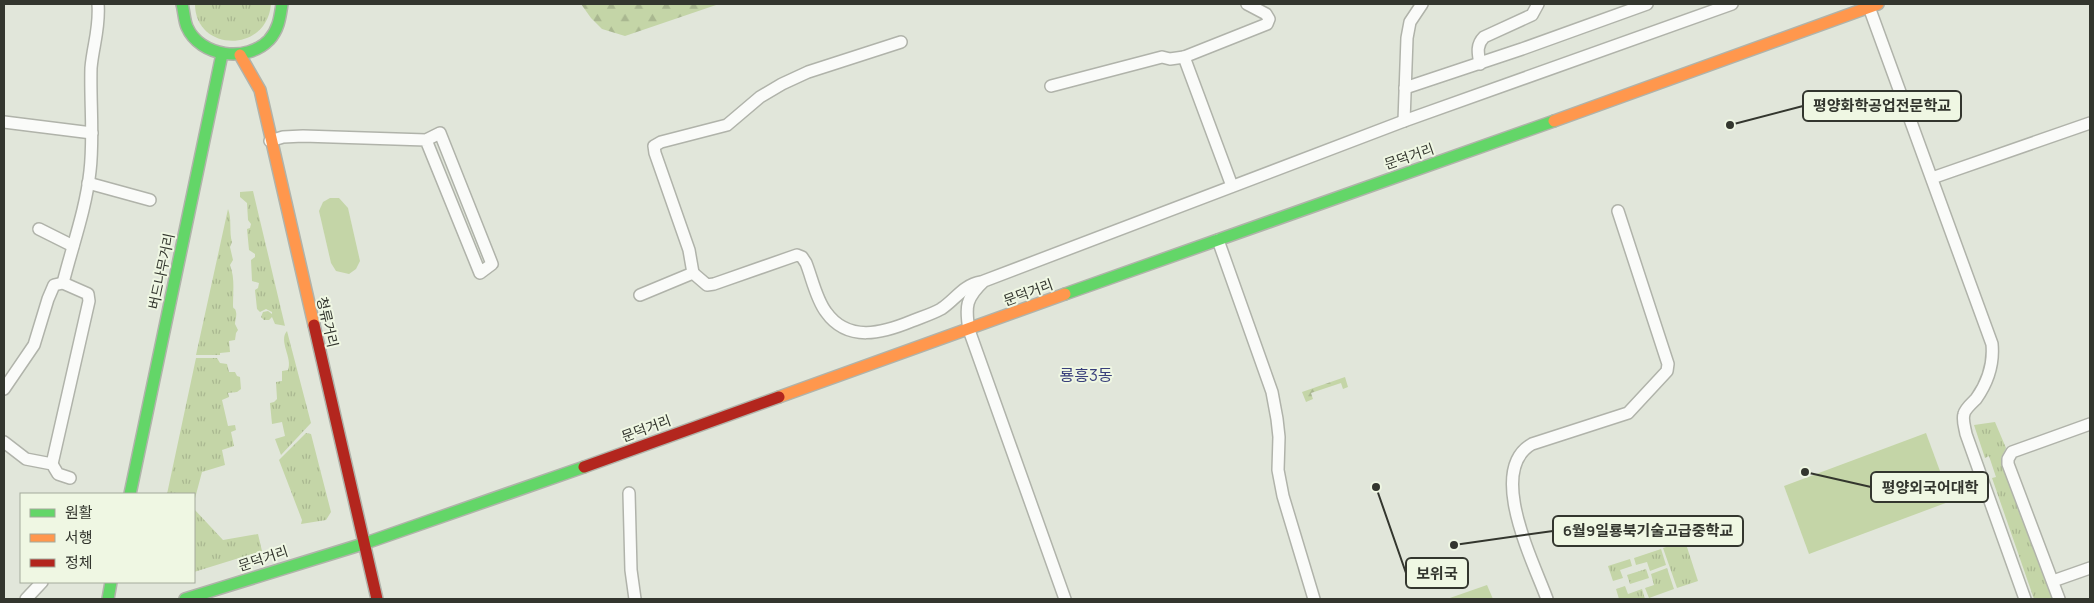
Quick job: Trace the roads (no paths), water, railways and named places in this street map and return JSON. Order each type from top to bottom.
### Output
[{"type":"main road","points":[[182,4],[184,20],[191,34],[202,45],[214,53],[240,55],[256,49],[269,39],[279,26],[282,4]]},
{"type":"main road","name":"문덕거리","points":[[184,599],[363,544],[476,506],[1567,117],[1873,5]]},
{"type":"main road","name":"버드나무거리","points":[[130,493],[222,54]]},
{"type":"main road","name":"청류거리","points":[[240,55],[260,90],[270,141],[377,599]]},
{"type":"main road","points":[[108,599],[111,583]]},
{"type":"street","points":[[63,283],[88,183],[92,133],[92,60],[99,29],[98,4]]},
{"type":"street","points":[[1051,86],[1162,57],[1170,59],[1184,56],[1267,24],[1269,19],[1266,14],[1247,4]]},
{"type":"street","points":[[1404,121],[1406,38],[1410,22],[1422,4]]},
{"type":"street","points":[[1480,64],[1479,42],[1484,37],[1532,15],[1538,4]]},
{"type":"street","points":[[1405,88],[1480,64],[1647,4]]},
{"type":"street","points":[[901,42],[808,72],[760,97],[727,124],[661,142],[654,146],[654,153],[689,250],[693,273],[706,285],[797,255],[802,257],[806,263],[825,312],[833,321],[857,333],[872,334],[900,326],[940,310],[966,287],[1404,121],[1732,4]]},
{"type":"street","points":[[1873,5],[1932,178],[1992,344],[1994,357],[1989,377],[1984,388],[1964,414],[1964,423],[1966,434],[2025,599]]},
{"type":"street","points":[[1184,56],[1232,186]]},
{"type":"street","points":[[4,122],[92,133]]},
{"type":"street","points":[[1932,178],[2090,122]]},
{"type":"street","points":[[270,141],[303,136],[426,140],[440,133],[492,264],[480,273],[426,140]]},
{"type":"street","points":[[88,183],[150,200]]},
{"type":"street","points":[[1547,599],[1512,499],[1512,486],[1521,452],[1532,444],[1628,413],[1667,371],[1668,364],[1618,211]]},
{"type":"street","points":[[39,229],[73,246]]},
{"type":"street","points":[[1218,240],[1272,392],[1279,437],[1278,470],[1283,496],[1314,599]]},
{"type":"street","points":[[640,294],[693,273]]},
{"type":"street","points":[[984,281],[970,297],[966,311],[969,330],[1064,599]]},
{"type":"street","points":[[4,389],[34,345],[54,285],[63,283],[88,294],[90,300],[52,464],[58,474],[70,478]]},
{"type":"street","points":[[2060,599],[2008,464],[2008,459],[2012,452],[2090,424]]},
{"type":"street","points":[[4,442],[26,459],[52,464]]},
{"type":"street","points":[[628,493],[631,578],[635,599]]},
{"type":"street","points":[[2053,581],[2090,568]]},
{"type":"street","points":[[26,599],[41,583]]},
{"type":"place","name":"평양화학공업전문학교","points":[[1730,125]]},
{"type":"place","name":"평양외국어대학","points":[[1805,472]]},
{"type":"place","name":"보위국","points":[[1376,487]]},
{"type":"place","name":"6월9일룡북기술고급중학교","points":[[1454,545]]},
{"type":"district","name":"룡흥3동","points":[[1086,375]]}]
